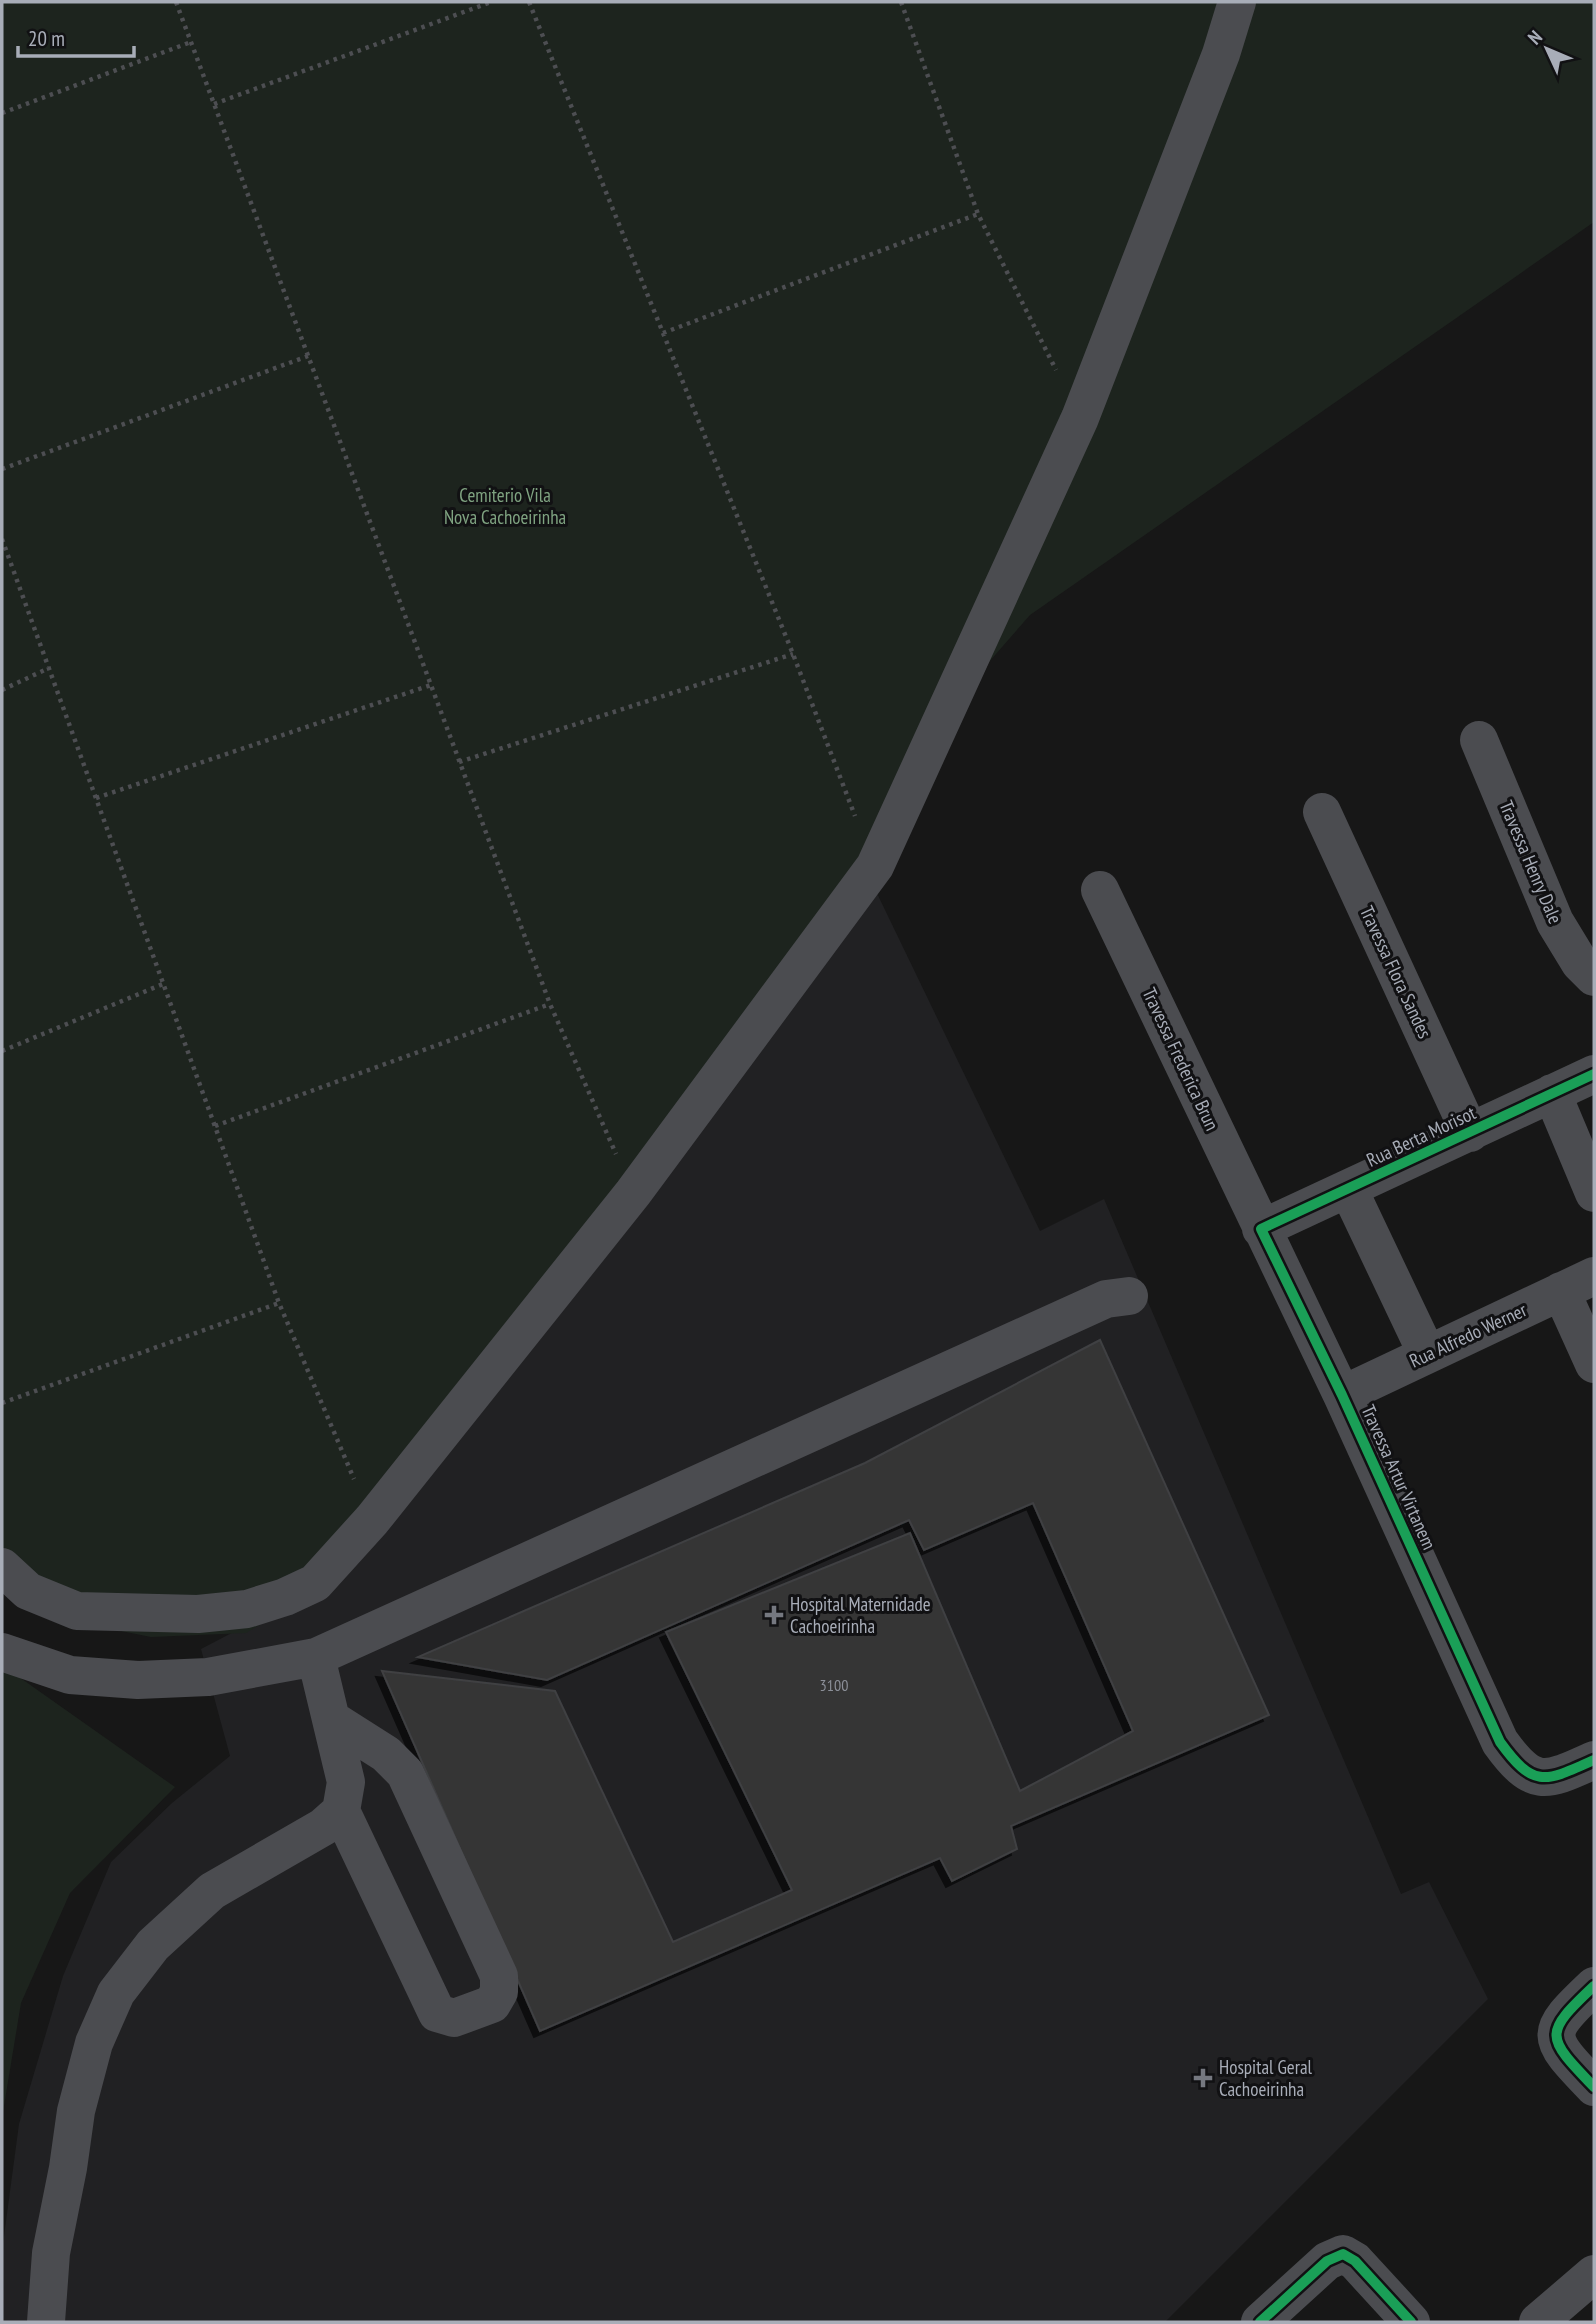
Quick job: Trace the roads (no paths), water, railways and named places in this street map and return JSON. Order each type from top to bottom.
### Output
[{"type":"street","points":[[2,1567],[28,1591],[77,1611],[198,1614],[247,1609],[285,1597],[315,1583],[372,1520],[633,1193],[875,866],[1080,418],[1221,54],[1237,2]]},
{"type":"street","name":"Travessa Henry Dale","points":[[1479,740],[1555,922],[1580,963],[1594,977]]},
{"type":"street","name":"Travessa Flora Sandes","points":[[1322,812],[1470,1133]]},
{"type":"street","name":"Travessa Frederica Brun","points":[[1100,890],[1261,1229]]},
{"type":"street","name":"Rua Berta Morisot","points":[[1261,1229],[1594,1074]]},
{"type":"street","points":[[1552,1093],[1594,1193]]},
{"type":"street","points":[[1349,1189],[1427,1354]]},
{"type":"street","name":"Travessa Artur Virtanem","points":[[1261,1229],[1342,1395],[1500,1742],[1518,1767],[1539,1779],[1556,1777],[1594,1760]]},
{"type":"street","points":[[1578,1283],[1594,1364]]},
{"type":"street","name":"Rua Alfredo Werner","points":[[1342,1395],[1578,1283]]},
{"type":"street","points":[[2,1652],[70,1675],[138,1680],[208,1677],[316,1657],[1106,1299],[1129,1296]]},
{"type":"street","points":[[316,1657],[346,1782],[341,1811],[437,2013],[454,2018],[492,2004],[499,1993],[499,1976],[405,1773],[386,1754],[331,1719]]},
{"type":"street","points":[[46,2322],[51,2253],[76,2111],[94,2043],[116,1993],[153,1945],[212,1891],[323,1827],[341,1811]]},
{"type":"street","points":[[1594,1986],[1561,2018],[1556,2030],[1560,2047],[1594,2087]]},
{"type":"street","points":[[1260,2322],[1327,2261],[1343,2254],[1355,2261],[1411,2322]]},
{"type":"street","points":[[1538,2322],[1594,2274]]},
{"type":"place","name":"Hospital Maternidade Cachoeirinha","points":[[774,1615]]},
{"type":"place","name":"Hospital Geral Cachoeirinha","points":[[1203,2078]]},
{"type":"park label","name":"Cemiterio Vila Nova Cachoeirinha","points":[[505,506]]}]
